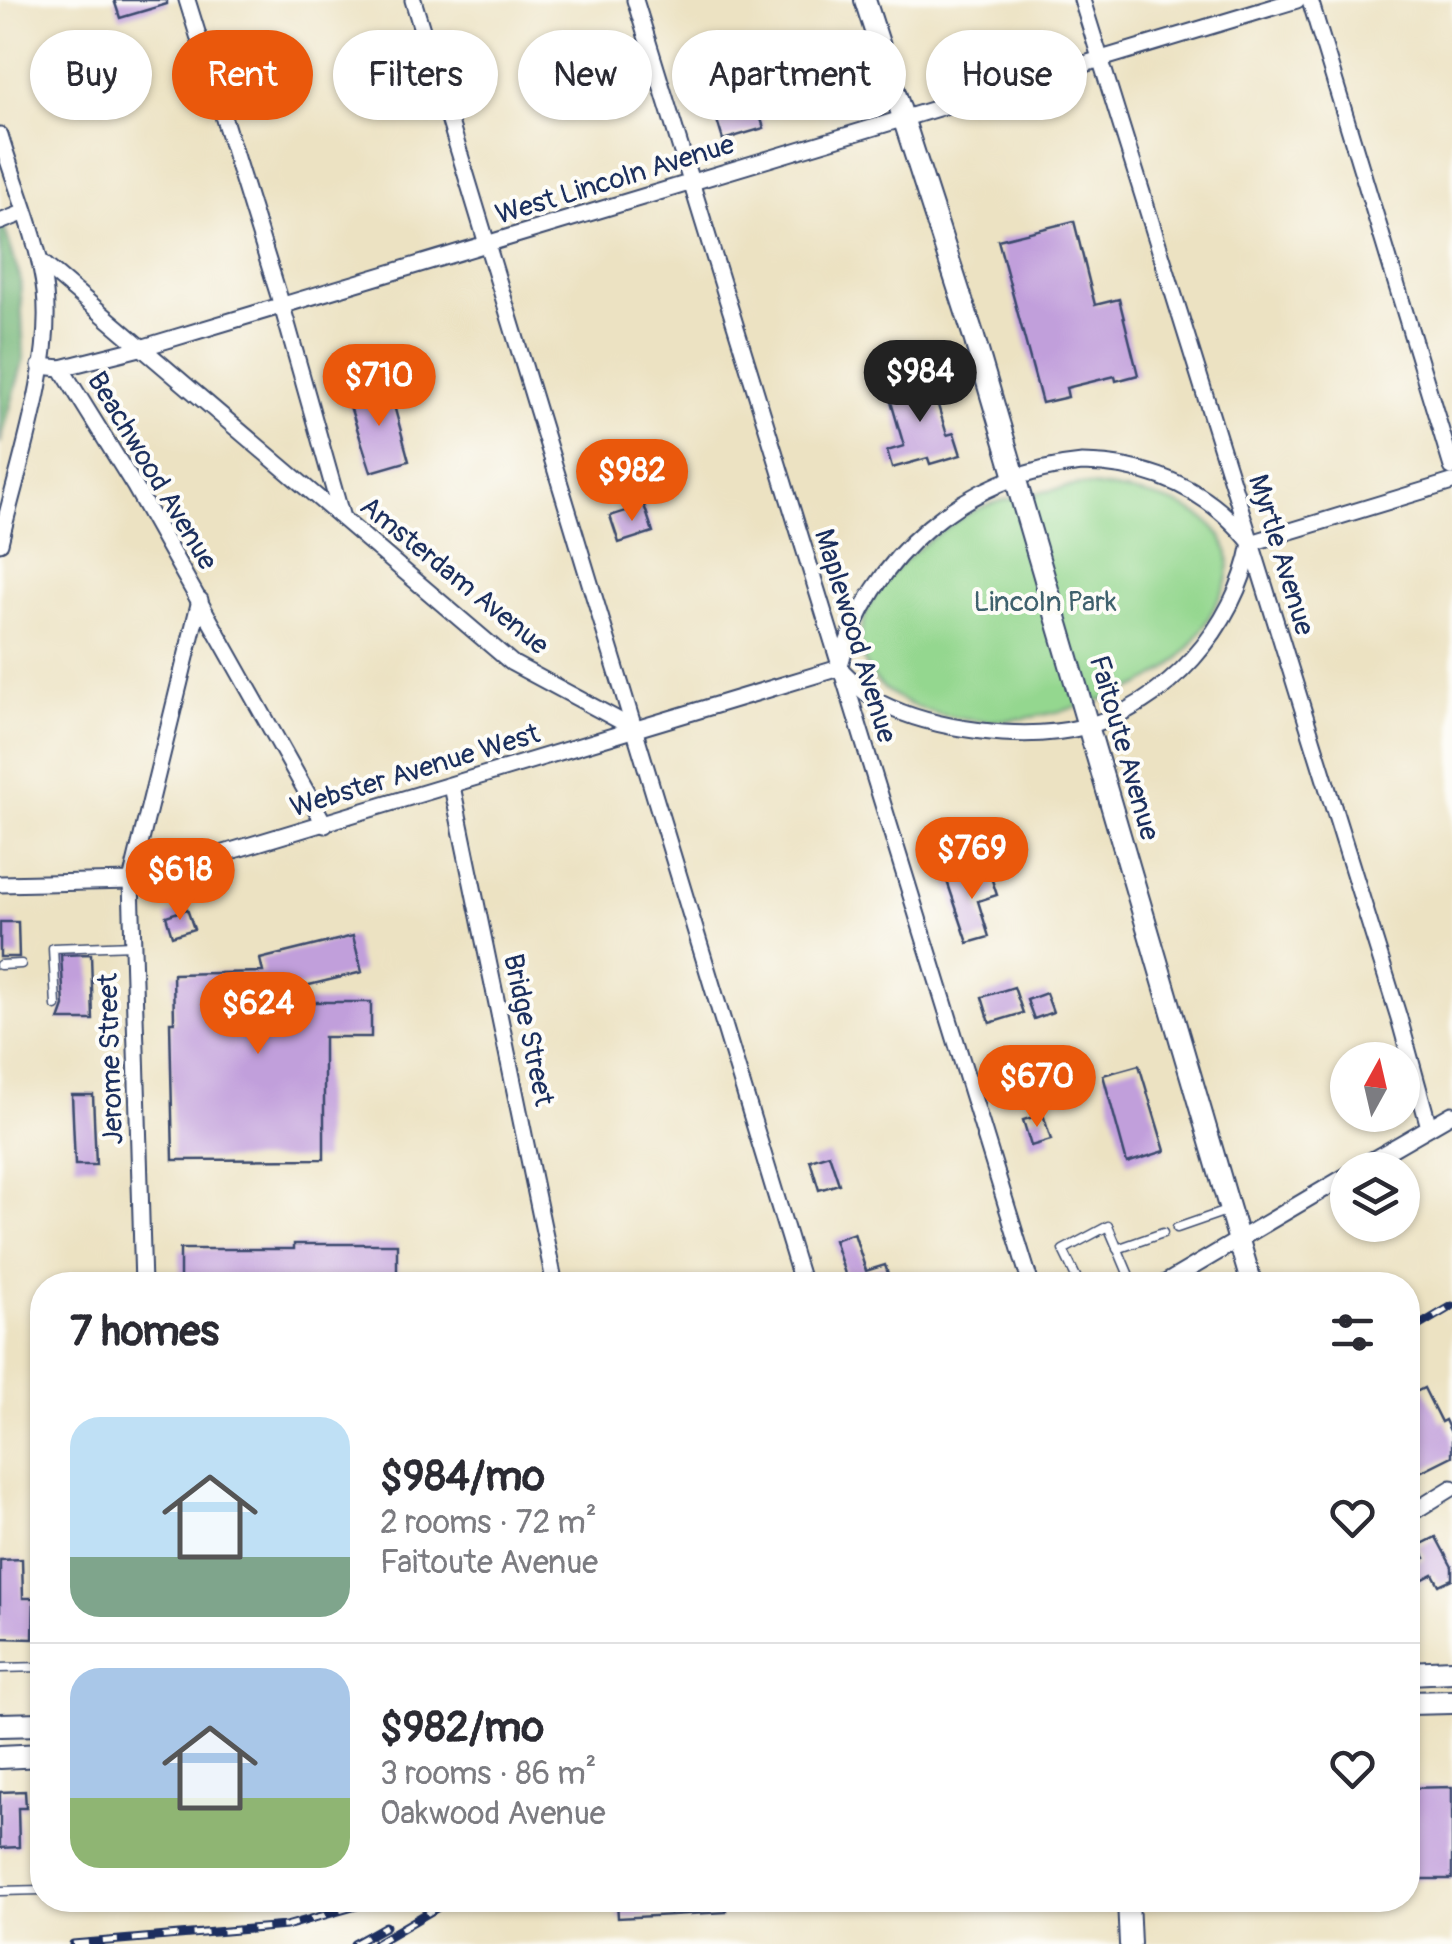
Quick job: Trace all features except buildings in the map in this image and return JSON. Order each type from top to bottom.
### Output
[{"type":"main road","points":[[1420,1672],[1452,1671]]},
{"type":"main road","points":[[1420,1703],[1452,1702]]},
{"type":"main road","points":[[0,1726],[30,1725]]},
{"type":"main road","points":[[0,1757],[30,1756]]},
{"type":"street","points":[[187,0],[282,306],[342,518]]},
{"type":"street","points":[[412,0],[799,1272]]},
{"type":"street","name":"Maplewood Avenue","points":[[636,0],[838,668],[1027,1272]]},
{"type":"street","name":"Faitoute Avenue","points":[[865,0],[875,30]]},
{"type":"street","name":"Myrtle Avenue","points":[[1082,0],[1430,1127]]},
{"type":"street","name":"West Lincoln Avenue","points":[[906,118],[1298,0]]},
{"type":"street","points":[[1310,0],[1452,467]]},
{"type":"street","name":"West Lincoln Avenue","points":[[61,368],[144,347],[900,120]]},
{"type":"street","name":"Faitoute Avenue","points":[[903,120],[1015,478],[1248,1272]]},
{"type":"street","points":[[0,136],[40,261],[46,311],[40,366],[0,543]]},
{"type":"street","points":[[0,222],[24,213]]},
{"type":"street","name":"Amsterdam Avenue","points":[[40,261],[512,662],[635,729]]},
{"type":"street","name":"Beachwood Avenue","points":[[40,366],[61,368],[135,487],[325,825]]},
{"type":"street","points":[[1082,463],[1145,470],[1202,497],[1235,524],[1251,544],[1237,594],[1193,659],[1153,693],[1088,726],[1020,733],[946,725],[876,702],[838,668],[861,607],[895,559],[938,519],[963,502],[1040,469],[1082,463]]},
{"type":"street","points":[[1251,544],[1452,482]]},
{"type":"street","name":"Jerome Street","points":[[143,1272],[132,881],[200,600]]},
{"type":"street","name":"Webster Avenue West","points":[[0,884],[132,881],[838,668]]},
{"type":"street","name":"Bridge Street","points":[[452,786],[552,1272]]},
{"type":"street","points":[[1387,1152],[1452,1114]]},
{"type":"street","points":[[1183,1272],[1330,1185]]},
{"type":"street","points":[[1420,1508],[1452,1488]]},
{"type":"street","points":[[1128,1912],[1130,1944]]},
{"type":"lane","points":[[56,1006],[53,948],[134,945]]},
{"type":"lane","points":[[0,965],[21,964]]},
{"type":"lane","points":[[1176,1228],[1230,1210]]},
{"type":"lane","points":[[1074,1272],[1064,1250],[1108,1226],[1128,1272]]},
{"type":"lane","points":[[1118,1249],[1162,1233]]},
{"type":"lane","points":[[0,1668],[30,1667]]},
{"type":"lane","points":[[0,1891],[30,1890]]},
{"type":"green space","points":[[0,214],[20,277],[24,358],[0,444]]},
{"type":"green space","name":"Lincoln Park","points":[[1081,485],[1128,491],[1179,505],[1218,532],[1228,552],[1226,584],[1199,633],[1177,660],[1142,684],[1095,702],[1041,715],[991,721],[928,711],[895,696],[873,677],[862,654],[862,628],[873,600],[894,571],[927,542],[977,509]]},
{"type":"railway","points":[[1420,1325],[1452,1306]]},
{"type":"railway","points":[[73,1944],[286,1926],[336,1912]]},
{"type":"railway","points":[[375,1944],[430,1912]]},
{"type":"railway","points":[[354,1944],[386,1926]]}]
